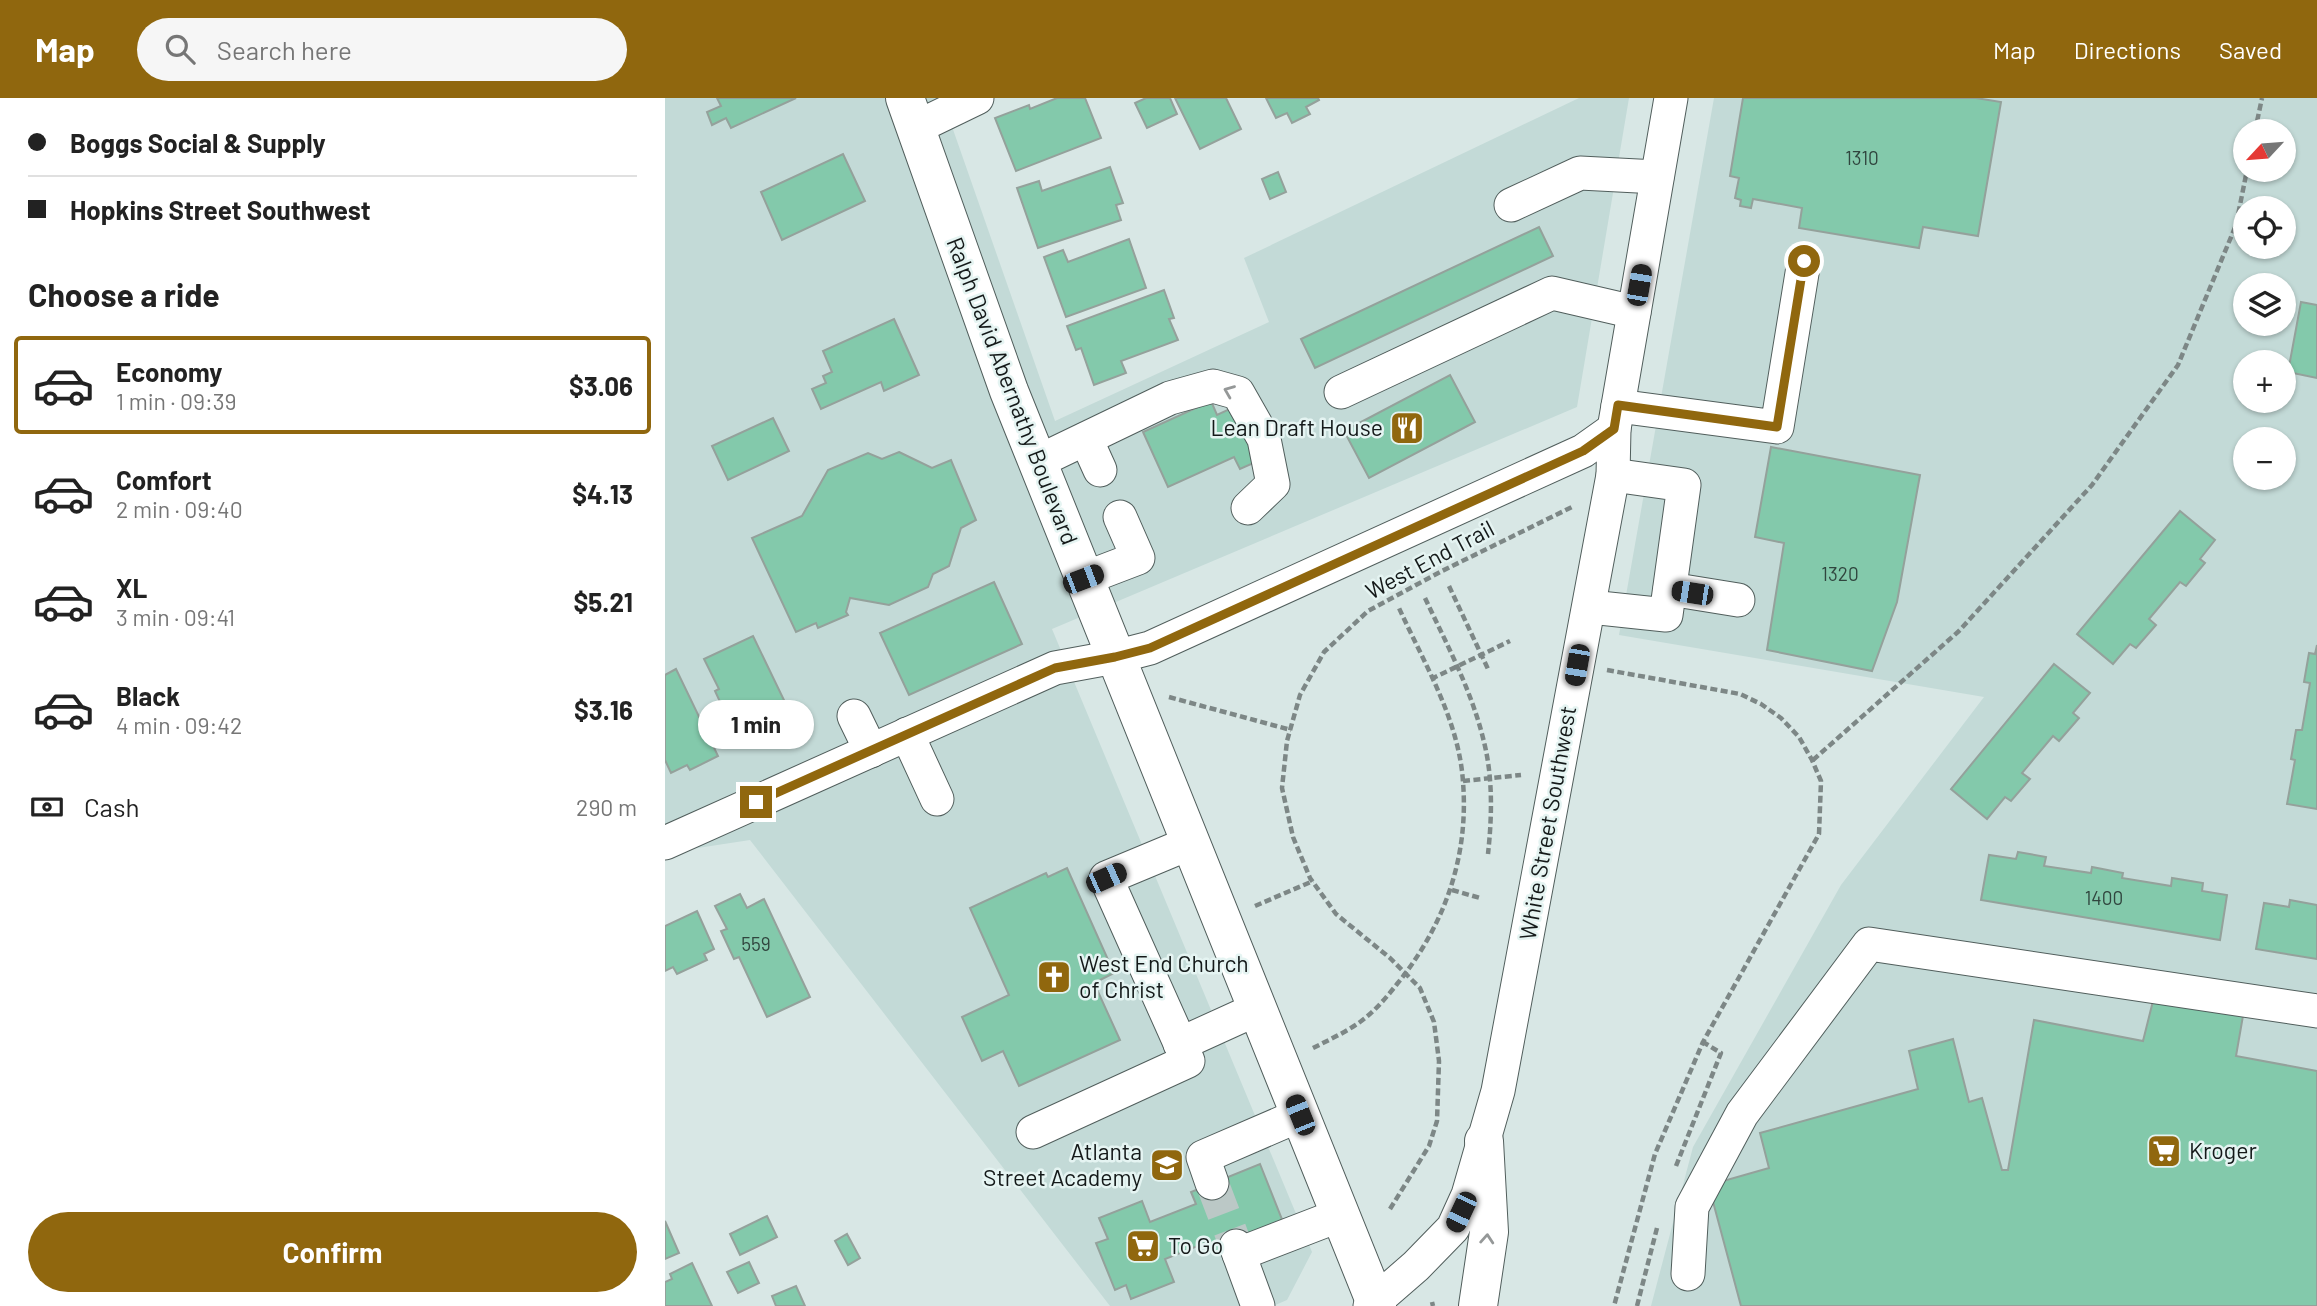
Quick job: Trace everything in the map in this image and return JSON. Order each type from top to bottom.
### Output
[{"type":"main road","name":"Ralph David Abernathy Boulevard","points":[[910,113],[1009,391],[1374,1305]]},
{"type":"main road","points":[[1478,1306],[1489,1232],[1484,1141]]},
{"type":"street","points":[[910,113],[977,98]]},
{"type":"street","name":"White Street Southwest","points":[[1374,1305],[1453,1228],[1468,1195],[1499,1091],[1613,475],[1616,417],[1671,98]]},
{"type":"street","points":[[1511,205],[1580,173],[1657,177]]},
{"type":"street","points":[[665,843],[1055,668],[1150,648],[1583,451],[1616,417],[1777,427],[1804,261]]},
{"type":"street","points":[[1341,392],[1552,293],[1634,312]]},
{"type":"street","points":[[1037,462],[1170,398],[1213,386],[1238,393],[1264,439],[1273,484],[1248,508]]},
{"type":"street","points":[[1086,439],[1100,470]]},
{"type":"street","points":[[1590,607],[1666,615],[1684,485],[1613,475]]},
{"type":"street","points":[[1083,579],[1138,558],[1120,517]]},
{"type":"street","points":[[1670,589],[1738,600]]},
{"type":"street","points":[[855,716],[871,751]]},
{"type":"street","points":[[908,734],[937,799]]},
{"type":"street","points":[[1033,1132],[1188,1061],[1106,878],[1190,843]]},
{"type":"street","points":[[1688,1274],[1692,1207],[1742,1114],[1870,944],[2317,1011]]},
{"type":"street","points":[[1180,1044],[1257,1009]]},
{"type":"street","points":[[1212,1183],[1203,1157],[1300,1115]]},
{"type":"street","points":[[1258,1306],[1237,1250],[1340,1215]]},
{"type":"path","points":[[2258,119],[2262,98]]},
{"type":"path","points":[[1812,760],[1959,631],[2092,485],[2178,365],[2236,225],[2245,182]]},
{"type":"path","name":"West End Trail","points":[[1390,1209],[1429,1146],[1437,1111],[1439,1061],[1434,1022],[1420,988],[1390,958],[1336,914],[1313,880],[1293,837],[1282,788],[1291,730],[1300,695],[1324,652],[1368,611],[1442,571],[1575,506]]},
{"type":"path","points":[[1449,586],[1488,669]]},
{"type":"path","points":[[1425,598],[1471,699],[1485,743],[1490,778],[1491,828],[1488,854]]},
{"type":"path","points":[[1314,1048],[1361,1021],[1383,1002],[1405,974],[1426,944],[1451,890],[1460,856],[1463,781],[1447,712],[1399,608]]},
{"type":"path","points":[[1431,679],[1510,641]]},
{"type":"path","points":[[1606,670],[1740,694],[1761,704],[1781,718],[1799,737],[1821,780],[1819,834],[1703,1042],[1655,1154],[1614,1306]]},
{"type":"path","points":[[1169,697],[1291,730]]},
{"type":"path","points":[[1463,781],[1521,775]]},
{"type":"path","points":[[1255,906],[1313,880]]},
{"type":"path","points":[[1451,890],[1480,898]]},
{"type":"shaded area","points":[[665,98],[942,98],[1055,421],[1269,322],[1244,258],[1579,98],[1629,98],[1577,407],[1052,629],[1312,1252],[1287,1300],[1273,1306],[1110,1306],[750,840],[665,853]]},
{"type":"shaded area","points":[[1714,98],[2317,98],[2317,1306],[1651,1306],[1693,1147],[1841,885],[1984,697],[1619,635]]},
{"type":"building","points":[[717,98],[796,98],[731,128],[726,118],[712,125],[707,112],[721,106]]},
{"type":"building","points":[[1057,98],[1085,98],[1101,138],[1016,171],[995,118],[1029,105],[1030,109]]},
{"type":"building","points":[[1146,98],[1170,98],[1177,114],[1147,128],[1135,103]]},
{"type":"building","points":[[1175,98],[1226,98],[1241,129],[1200,149]]},
{"type":"building","points":[[1266,98],[1319,100],[1306,107],[1310,114],[1292,123],[1287,113],[1276,118]]},
{"type":"building","points":[[1743,98],[1976,98],[2001,102],[1978,236],[1923,227],[1919,248],[1799,228],[1802,208],[1753,199],[1751,208],[1740,206],[1741,200],[1735,198],[1739,178],[1730,176]]},
{"type":"building","points":[[843,154],[865,201],[782,240],[761,192]]},
{"type":"building","points":[[1110,167],[1123,203],[1116,205],[1121,220],[1038,248],[1017,188],[1039,181],[1042,191]]},
{"type":"building","points":[[1278,172],[1286,192],[1270,199],[1262,179]]},
{"type":"building","points":[[1539,227],[1553,256],[1315,368],[1301,339]]},
{"type":"building","points":[[1129,239],[1146,288],[1066,317],[1044,257],[1063,250],[1068,262]]},
{"type":"building","points":[[1164,290],[1174,318],[1169,319],[1178,340],[1121,361],[1126,373],[1094,385],[1081,348],[1076,350],[1067,326]]},
{"type":"building","points":[[2301,302],[2317,305],[2317,378],[2296,374],[2296,350],[2292,350]]},
{"type":"building","points":[[894,319],[919,375],[884,391],[881,382],[821,409],[812,389],[826,383],[823,376],[832,372],[823,351]]},
{"type":"building","name":"Lean Draft House","points":[[1450,375],[1475,422],[1369,478],[1344,431]]},
{"type":"building","points":[[1211,401],[1217,415],[1234,407],[1258,461],[1240,469],[1234,457],[1168,487],[1143,432]]},
{"type":"building","points":[[773,418],[789,451],[728,480],[712,446]]},
{"type":"building","points":[[1771,447],[1920,475],[1897,602],[1872,671],[1767,650],[1784,543],[1755,537]]},
{"type":"building","points":[[899,452],[932,468],[951,460],[976,520],[961,528],[949,566],[933,574],[928,587],[889,605],[850,598],[846,612],[848,615],[818,628],[816,623],[796,632],[752,538],[802,516],[828,470],[868,453],[882,459]]},
{"type":"building","points":[[2180,511],[2215,540],[2200,559],[2205,563],[2186,586],[2180,582],[2149,619],[2156,625],[2136,648],[2130,644],[2113,664],[2077,634]]},
{"type":"building","points":[[994,582],[1022,644],[909,695],[880,633]]},
{"type":"building","points":[[753,636],[796,725],[749,747],[733,715],[727,717],[715,691],[719,689],[704,659]]},
{"type":"building","points":[[2317,645],[2317,809],[2287,804],[2295,760],[2291,759],[2296,730],[2302,730],[2310,683],[2304,682],[2309,653],[2315,654]]},
{"type":"building","points":[[2054,664],[2090,693],[2073,713],[2079,718],[2059,741],[2053,736],[2022,773],[2030,779],[2011,801],[2005,797],[1987,819],[1951,789]]},
{"type":"building","points":[[676,669],[718,756],[690,770],[687,765],[671,773],[665,760],[665,675]]},
{"type":"building","points":[[2018,852],[2046,857],[2044,866],[2091,873],[2092,867],[2123,873],[2122,878],[2171,886],[2172,878],[2203,883],[2202,891],[2227,895],[2220,940],[1981,900],[1989,855],[2016,859]]},
{"type":"building","name":"West End Church of Christ","points":[[1067,868],[1114,973],[1094,983],[1120,1040],[1019,1086],[1003,1051],[982,1061],[962,1017],[1009,995],[970,908],[1046,873],[1048,877]]},
{"type":"building","points":[[740,894],[747,908],[764,899],[810,997],[767,1017],[739,957],[734,959],[721,931],[727,929],[715,906]]},
{"type":"building","points":[[2290,900],[2317,905],[2317,959],[2256,949],[2264,903],[2289,907]]},
{"type":"building","points":[[697,911],[714,949],[704,954],[707,960],[677,974],[673,967],[665,971],[665,926]]},
{"type":"building","name":"Kroger","points":[[2155,993],[2244,1010],[2236,1056],[2317,1071],[2317,1306],[1741,1306],[1712,1198],[1723,1181],[1769,1168],[1760,1133],[1918,1089],[1909,1051],[1953,1039],[1969,1102],[1982,1098],[2002,1170],[2008,1170],[2034,1020],[2143,1041]]},
{"type":"building","points":[[1260,1164],[1285,1227],[1215,1254],[1210,1241],[1165,1259],[1174,1282],[1131,1299],[1126,1285],[1115,1290],[1096,1243],[1108,1239],[1099,1218],[1142,1201],[1150,1222],[1196,1204],[1191,1192]]},
{"type":"building","points":[[767,1216],[777,1237],[740,1255],[730,1234]]},
{"type":"building","points":[[665,1221],[679,1253],[665,1259]]},
{"type":"building","points":[[847,1234],[860,1258],[848,1265],[835,1241]]},
{"type":"building","points":[[749,1262],[759,1283],[738,1293],[727,1272]]},
{"type":"building","points":[[692,1263],[712,1306],[665,1306],[665,1282],[672,1279],[670,1274]]},
{"type":"building","points":[[796,1286],[805,1306],[776,1306],[772,1296]]},
{"type":"tunnel","points":[[1212,1183],[1236,1246]]},
{"type":"place","name":"Lean Draft House","points":[[1407,428]]},
{"type":"place","name":"West End Church of Christ","points":[[1054,977]]},
{"type":"place","name":"Kroger","points":[[2164,1151]]},
{"type":"place","name":"Atlanta Street Academy","points":[[1167,1165]]},
{"type":"place","name":"To Go","points":[[1143,1246]]},
{"type":"route","points":[[756,802],[1055,668],[1150,648],[1583,451],[1614,429],[1618,405],[1777,427],[1804,261]]}]
